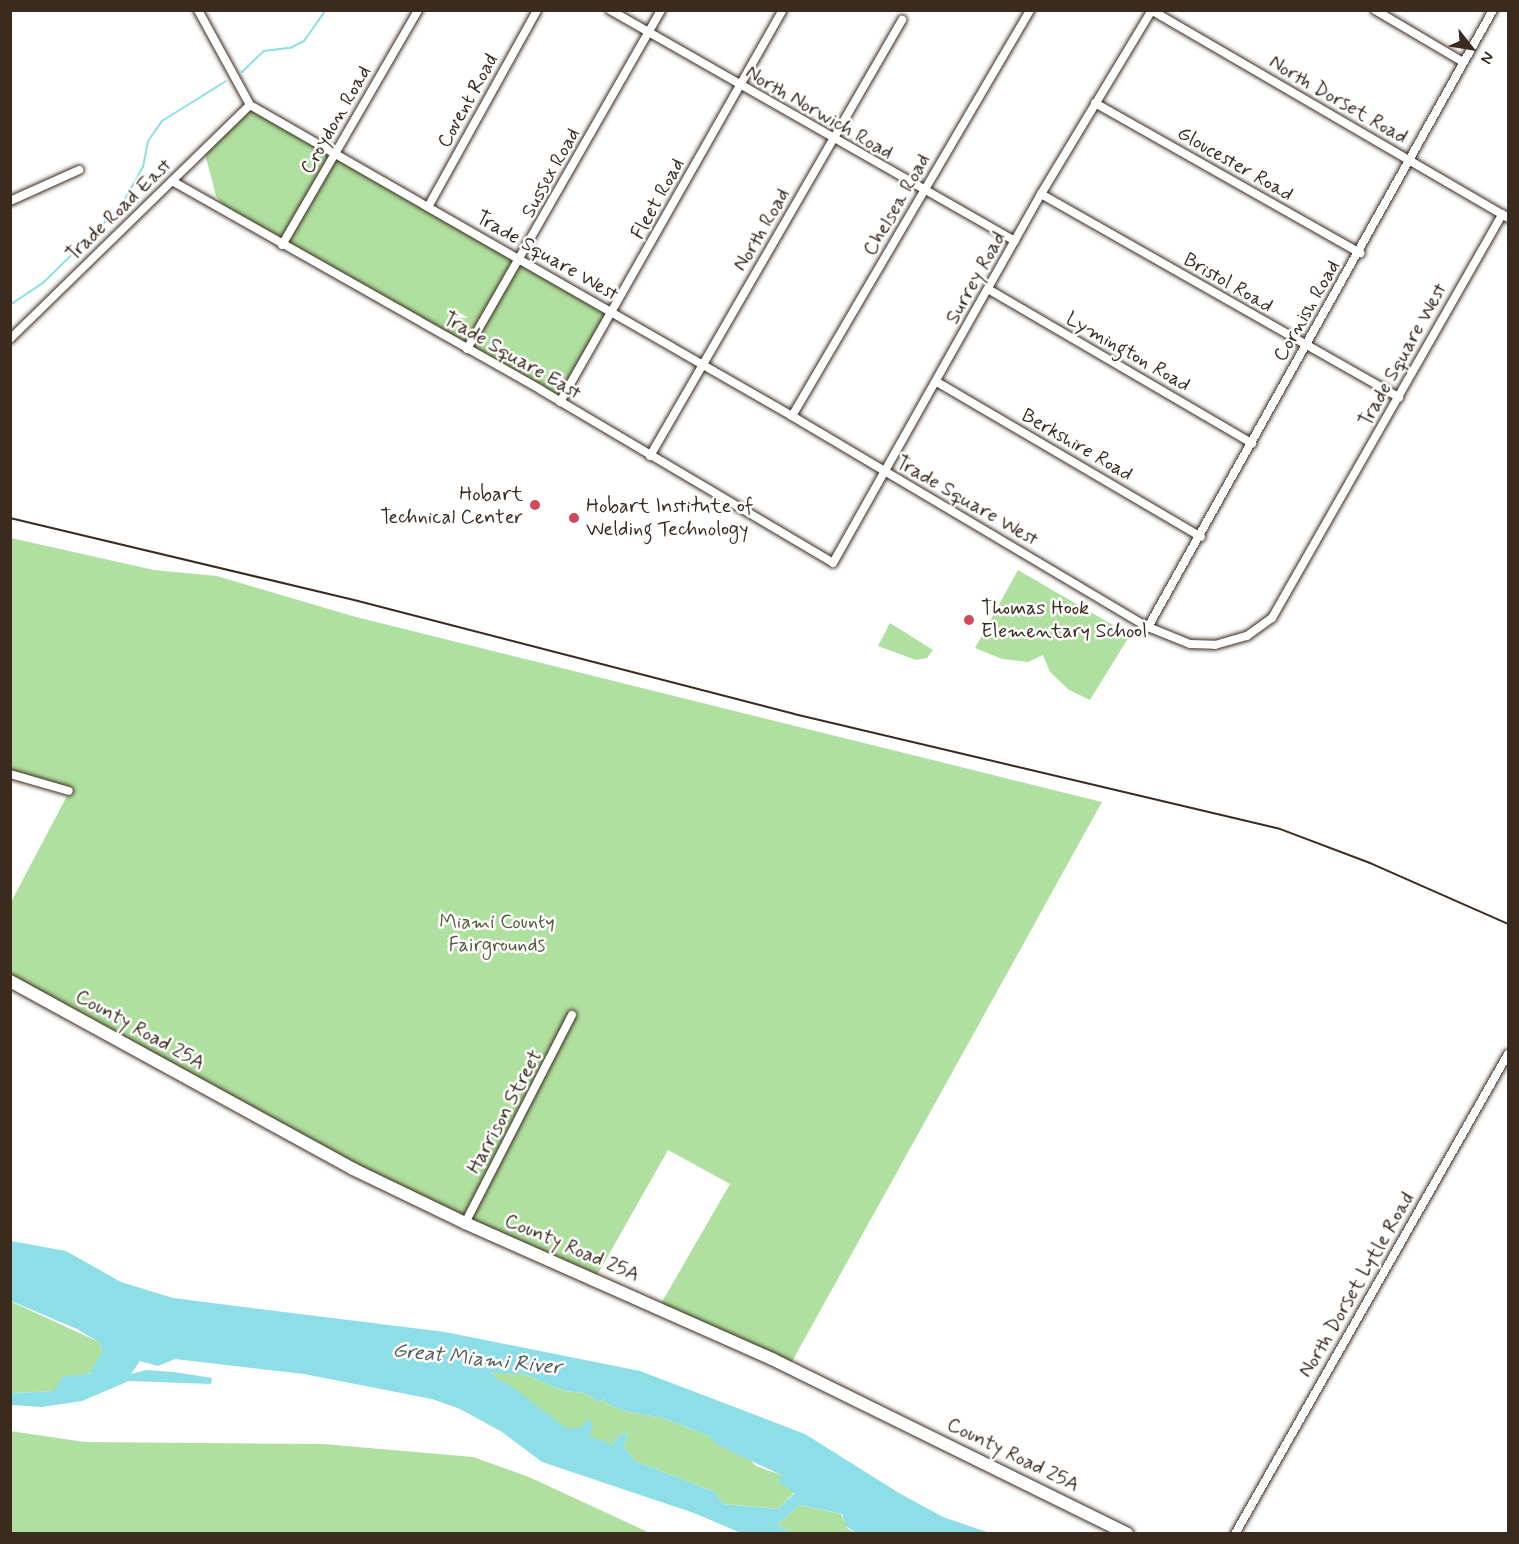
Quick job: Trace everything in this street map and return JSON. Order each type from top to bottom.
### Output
[{"type":"main road","name":"County Road 25A","points":[[10,981],[352,1168],[465,1223],[772,1359],[1127,1533]]},
{"type":"street","name":"Croydon Road","points":[[282,245],[418,10]]},
{"type":"street","name":"Covent Road","points":[[428,207],[537,10]]},
{"type":"street","name":"North Norwich Road","points":[[610,10],[832,140],[1015,241]]},
{"type":"street","name":"Sussex Road","points":[[467,349],[522,259],[661,10]]},
{"type":"street","name":"Fleet Road","points":[[560,402],[614,313],[783,10]]},
{"type":"street","name":"Chelsea Road","points":[[792,416],[1030,10]]},
{"type":"street","points":[[1375,10],[1463,62]]},
{"type":"street","name":"Cornish Road","points":[[1149,627],[1360,254],[1408,160],[1493,10]]},
{"type":"street","name":"Surrey Road","points":[[833,563],[1041,194],[1151,11]]},
{"type":"street","name":"North Dorset Road","points":[[1151,11],[1505,216]]},
{"type":"street","points":[[201,12],[249,105]]},
{"type":"street","name":"North Road","points":[[650,456],[902,20]]},
{"type":"street","name":"Gloucester Road","points":[[1095,103],[1360,254]]},
{"type":"street","name":"Trade Square West","points":[[249,105],[335,156],[522,259],[1149,627],[1190,644],[1215,645],[1247,636],[1272,618],[1505,216]]},
{"type":"street","name":"Trade Road East","points":[[10,339],[249,105]]},
{"type":"street","points":[[10,201],[79,170]]},
{"type":"street","name":"Trade Square East","points":[[172,180],[560,402],[833,563]]},
{"type":"street","name":"Bristol Road","points":[[1041,194],[1306,347],[1399,397]]},
{"type":"street","name":"Lymington Road","points":[[988,289],[1252,443]]},
{"type":"street","name":"Berkshire Road","points":[[937,382],[1201,537]]},
{"type":"street","points":[[10,774],[69,791]]},
{"type":"street","name":"Harrison Street","points":[[465,1223],[544,1077],[572,1015]]},
{"type":"street","name":"North Dorset Lytle Road","points":[[1235,1533],[1509,1054]]},
{"type":"green space","points":[[250,105],[613,313],[560,402],[232,216],[216,196],[204,150]]},
{"type":"green space","name":"Miami County Fairgrounds","points":[[11,538],[154,570],[217,576],[356,617],[1102,802],[789,1367],[659,1307],[730,1184],[668,1150],[595,1279],[465,1223],[11,981],[10,904],[69,792],[11,774]]},
{"type":"green space","points":[[1018,570],[1130,635],[1090,700],[1069,690],[1050,672],[1043,655],[1028,662],[1002,659],[975,648]]},
{"type":"green space","points":[[890,623],[933,650],[927,658],[916,660],[878,646]]},
{"type":"green space","points":[[10,1301],[99,1342],[103,1351],[95,1370],[80,1378],[63,1376],[55,1391],[11,1393]]},
{"type":"green space","points":[[491,1371],[526,1375],[565,1391],[584,1393],[600,1402],[606,1398],[606,1404],[629,1412],[663,1418],[709,1436],[746,1455],[756,1466],[784,1476],[777,1481],[795,1492],[778,1509],[723,1504],[715,1492],[635,1461],[624,1447],[628,1432],[618,1436],[613,1445],[592,1438],[581,1428],[566,1428],[498,1381]]},
{"type":"green space","points":[[10,1431],[85,1442],[323,1444],[473,1457],[529,1477],[650,1533],[11,1533]]},
{"type":"green space","points":[[799,1505],[841,1514],[848,1529],[856,1533],[790,1532],[777,1525]]},
{"type":"water","name":"Great Miami River","points":[[11,1241],[66,1251],[121,1282],[173,1298],[445,1332],[640,1371],[805,1434],[899,1493],[943,1517],[990,1533],[856,1533],[846,1526],[842,1514],[799,1505],[777,1525],[790,1532],[816,1533],[741,1533],[694,1513],[542,1462],[502,1432],[460,1409],[432,1399],[304,1374],[175,1359],[158,1366],[140,1361],[131,1374],[146,1370],[174,1372],[212,1378],[211,1384],[129,1381],[82,1401],[42,1407],[11,1405],[11,1393],[54,1391],[63,1376],[89,1374],[103,1351],[99,1342],[77,1329],[11,1301]],"holes":[[[491,1372],[526,1375],[565,1391],[584,1393],[600,1402],[606,1398],[606,1404],[629,1412],[663,1418],[709,1436],[718,1445],[783,1476],[777,1481],[795,1493],[778,1509],[723,1504],[715,1492],[635,1461],[624,1447],[628,1432],[618,1436],[613,1445],[590,1436],[593,1423],[587,1419],[581,1428],[566,1428],[507,1383],[499,1381]]]},
{"type":"waterway","points":[[242,72],[264,51],[290,48],[304,41],[326,10]]},
{"type":"waterway","points":[[10,305],[43,283],[121,206],[143,167],[148,141],[162,121],[226,81]]},
{"type":"railway","points":[[10,518],[358,601],[794,714],[1280,829],[1370,863],[1508,924]]},
{"type":"place","name":"Hobart Technical Center","points":[[535,505]]},
{"type":"place","name":"Hobart Institute of Welding Technology","points":[[574,518]]},
{"type":"place","name":"Thomas Hook Elementary School","points":[[969,620]]}]
